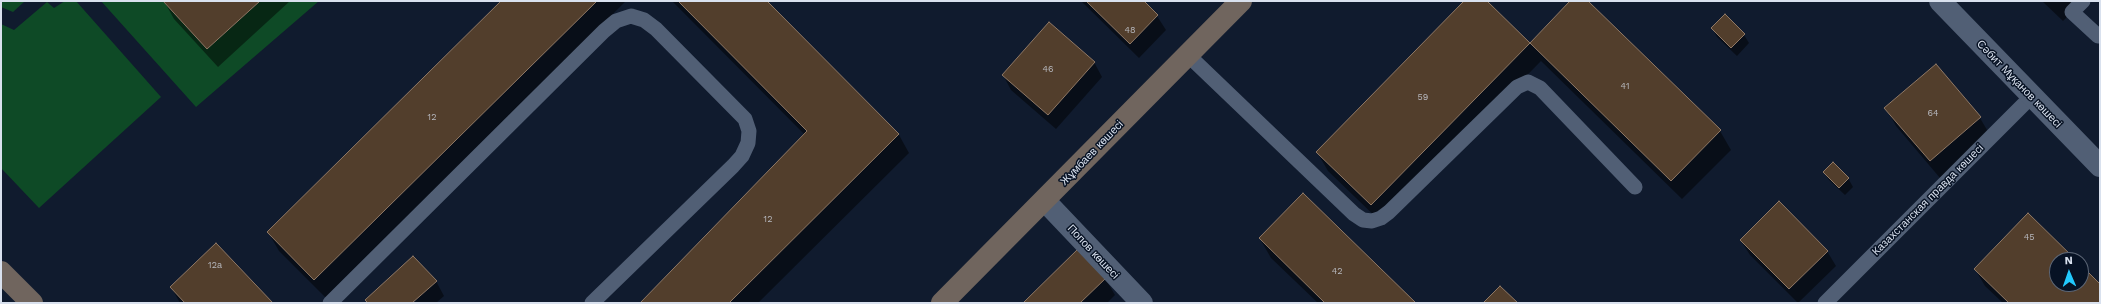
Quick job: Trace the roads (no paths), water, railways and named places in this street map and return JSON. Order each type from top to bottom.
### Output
[{"type":"street","name":"Жұмбаев көшесі","points":[[942,303],[1045,201],[1241,1]]},
{"type":"street","name":"Сәбит Мұқанов көшесі","points":[[1940,1],[2031,97],[2100,166]]},
{"type":"street","name":"Попов көшесі","points":[[1045,201],[1142,303]]},
{"type":"street","points":[[1,272],[32,303]]},
{"type":"lane","points":[[2083,1],[2072,12],[2098,36],[2100,34]]},
{"type":"lane","points":[[330,303],[604,31],[616,21],[631,16],[644,20],[656,29],[745,119],[749,131],[748,143],[742,156],[733,166],[592,303]]},
{"type":"lane","points":[[1188,55],[1354,214],[1363,220],[1372,221],[1381,218],[1389,212],[1517,87],[1528,82],[1540,88],[1635,187]]},
{"type":"lane","name":"Казахстанская правда көшесі","points":[[1825,303],[2031,97]]}]
